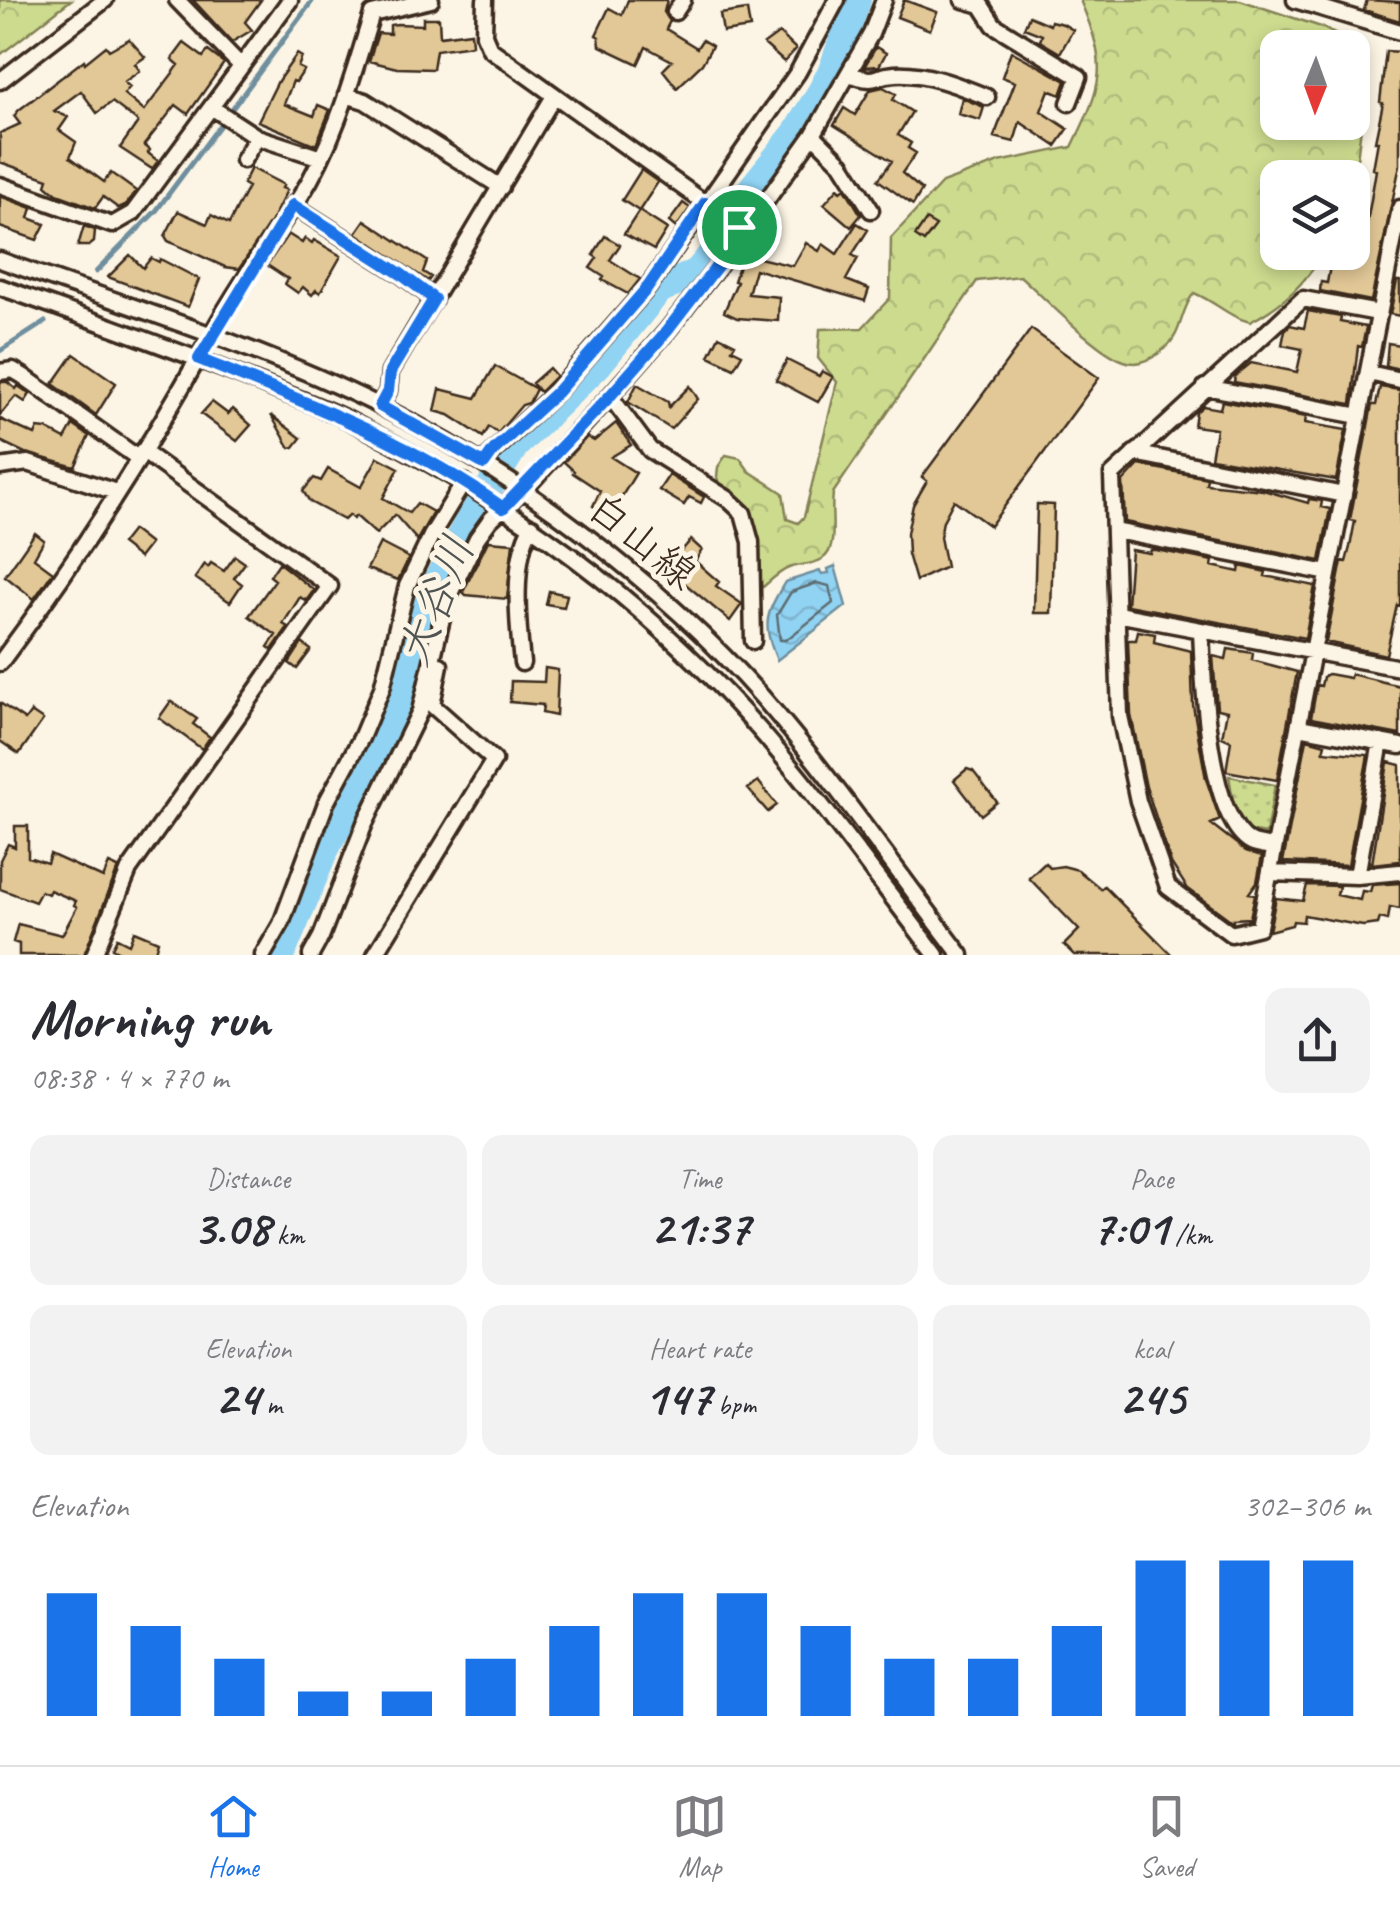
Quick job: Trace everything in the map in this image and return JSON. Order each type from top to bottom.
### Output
[{"type":"street","points":[[0,81],[105,0]]},
{"type":"street","points":[[177,0],[240,66]]},
{"type":"street","points":[[0,185],[112,225],[134,213],[221,114],[240,66],[290,0]]},
{"type":"street","points":[[0,662],[62,577],[321,158],[374,7],[431,0]]},
{"type":"street","points":[[485,0],[484,35],[490,49],[742,229]]},
{"type":"street","points":[[486,466],[494,450],[557,392],[648,287],[798,72],[837,0]]},
{"type":"street","points":[[310,955],[321,937],[365,823],[420,711],[446,602],[477,538],[501,506],[610,396],[667,331],[813,136],[871,34],[884,0]]},
{"type":"street","points":[[963,0],[981,5],[994,25],[1080,77],[1069,102]]},
{"type":"street","points":[[1295,0],[1400,32]]},
{"type":"street","points":[[850,74],[871,81],[894,74],[953,83],[987,97]]},
{"type":"street","points":[[346,95],[365,101],[501,187]]},
{"type":"street","points":[[380,406],[388,391],[390,372],[554,96]]},
{"type":"street","points":[[221,114],[257,137],[321,158]]},
{"type":"street","points":[[813,136],[842,164],[871,210]]},
{"type":"street","points":[[244,160],[257,137]]},
{"type":"street","points":[[293,205],[434,299]]},
{"type":"street","points":[[1378,313],[1303,299],[1112,475],[1122,729],[1138,801],[1168,888],[1230,934],[1259,927],[1400,208]]},
{"type":"street","name":"白山線","points":[[0,260],[294,367],[380,406],[520,488],[655,591],[761,696],[839,791],[961,955]]},
{"type":"street","name":"白山線","points":[[0,286],[199,359],[349,420],[468,484],[532,526],[648,618],[744,712],[797,773],[936,955]]},
{"type":"street","points":[[0,372],[13,370],[23,376],[330,586],[129,870],[94,955]]},
{"type":"street","points":[[1369,374],[1400,380]]},
{"type":"street","points":[[1205,387],[1359,416]]},
{"type":"street","points":[[610,396],[650,450],[728,498],[743,513],[751,542],[753,640]]},
{"type":"street","points":[[1134,453],[1344,495]]},
{"type":"street","points":[[0,467],[28,463],[116,492]]},
{"type":"street","points":[[263,955],[281,924],[326,803],[361,738],[382,688],[407,586],[431,536],[468,484]]},
{"type":"street","points":[[522,663],[517,618],[524,541],[532,526]]},
{"type":"street","points":[[1115,531],[1328,573]]},
{"type":"street","points":[[1117,614],[1400,666]]},
{"type":"street","points":[[1201,630],[1206,730],[1228,810],[1239,830],[1252,842],[1274,847]]},
{"type":"street","points":[[375,955],[494,760],[432,706],[442,654],[438,634]]},
{"type":"street","points":[[1298,727],[1400,746]]},
{"type":"street","points":[[1357,876],[1381,742]]},
{"type":"street","points":[[1270,873],[1357,876],[1400,872]]},
{"type":"green space","points":[[0,0],[71,0],[0,55]]},
{"type":"green space","points":[[1080,0],[1240,0],[1327,30],[1260,30],[1260,140],[1359,140],[1357,160],[1260,160],[1260,270],[1313,270],[1274,308],[1250,322],[1194,293],[1172,341],[1152,358],[1136,363],[1112,356],[1099,347],[1020,276],[977,281],[833,493],[832,541],[826,555],[816,562],[786,569],[763,587],[756,583],[743,505],[721,485],[718,467],[726,455],[740,458],[749,471],[783,493],[787,519],[798,523],[804,517],[837,382],[818,358],[820,329],[862,328],[890,298],[891,238],[942,183],[999,162],[1072,147],[1096,90],[1095,43]]},
{"type":"green space","points":[[1229,776],[1275,785],[1266,834],[1248,831],[1235,812]]},
{"type":"water","points":[[835,566],[846,606],[777,660],[767,628],[773,603],[785,582],[820,571],[829,573],[828,569]]},
{"type":"building","points":[[193,0],[261,0],[245,22],[252,30],[232,42]]},
{"type":"building","points":[[628,0],[667,0],[664,12],[670,21],[666,29],[697,48],[702,40],[712,46],[702,64],[677,88],[663,70],[672,61],[646,47],[638,64],[600,46],[596,35],[609,8],[622,15]]},
{"type":"building","points":[[904,0],[937,12],[930,30],[897,17]]},
{"type":"building","points":[[1367,0],[1400,2],[1400,21],[1364,10]]},
{"type":"building","points":[[747,10],[750,28],[723,32],[720,14]]},
{"type":"building","points":[[1029,16],[1073,30],[1060,53],[1040,41],[1042,35],[1024,28]]},
{"type":"building","points":[[423,18],[439,18],[440,36],[471,32],[472,45],[436,50],[433,69],[397,68],[369,61],[378,33],[390,34],[390,25],[423,25]]},
{"type":"building","points":[[779,33],[796,49],[784,62],[764,44]]},
{"type":"building","points":[[129,39],[145,57],[135,64],[140,71],[124,82],[130,87],[124,94],[144,111],[179,65],[172,59],[184,43],[203,57],[208,51],[224,63],[188,114],[176,105],[144,145],[158,161],[152,169],[120,148],[138,122],[112,102],[97,113],[81,91],[54,111],[68,117],[59,130],[76,142],[70,157],[104,182],[111,173],[136,191],[126,205],[118,208],[103,197],[95,208],[57,194],[46,185],[48,179],[0,162],[0,133],[20,124],[14,116],[19,110],[84,60],[85,63],[106,46],[109,50]]},
{"type":"building","points":[[876,47],[886,53],[879,66],[864,67]]},
{"type":"building","points":[[1011,51],[1066,81],[1061,95],[1049,90],[1041,111],[1068,129],[1056,146],[1020,122],[1014,142],[994,137],[1015,82],[1002,77]]},
{"type":"building","points":[[1386,51],[1400,52],[1400,165],[1371,301],[1320,291],[1321,282],[1327,283],[1329,270],[1370,270],[1370,205],[1376,170],[1375,141],[1383,103],[1380,102]]},
{"type":"building","points":[[297,54],[302,57],[298,67],[304,70],[293,81],[284,104],[314,116],[318,105],[330,110],[316,145],[258,121]]},
{"type":"building","points":[[883,87],[896,94],[893,100],[912,112],[898,135],[911,143],[908,148],[916,153],[902,173],[922,190],[913,205],[878,180],[892,161],[834,125],[844,108],[855,115],[870,90]]},
{"type":"building","points":[[962,98],[984,107],[980,120],[958,114]]},
{"type":"building","points":[[251,168],[287,190],[239,269],[225,267],[168,241],[165,236],[178,211],[207,224],[211,215],[229,224],[248,187],[243,184]]},
{"type":"building","points":[[641,170],[658,182],[639,211],[622,200]]},
{"type":"building","points":[[838,188],[845,188],[861,215],[851,227],[824,204]]},
{"type":"building","points":[[0,196],[32,208],[29,218],[45,224],[37,240],[0,227]]},
{"type":"building","points":[[683,203],[690,208],[676,228],[669,222]]},
{"type":"building","points":[[639,211],[667,229],[654,250],[624,234]]},
{"type":"building","points":[[365,220],[427,261],[423,272],[431,277],[428,281],[356,233]]},
{"type":"building","points":[[926,220],[936,226],[924,242],[915,236]]},
{"type":"building","points":[[857,223],[868,230],[852,255],[858,258],[846,280],[869,289],[865,301],[755,269],[748,294],[779,297],[778,321],[737,318],[724,312],[737,282],[734,281],[743,254],[793,266],[806,243],[819,251],[823,244],[837,254]]},
{"type":"building","points":[[84,226],[95,230],[94,242],[78,246]]},
{"type":"building","points":[[288,234],[302,243],[305,238],[312,243],[314,240],[341,256],[320,293],[316,290],[312,295],[303,287],[298,293],[285,284],[288,279],[267,265]]},
{"type":"building","points":[[605,236],[620,245],[610,260],[640,279],[628,294],[602,280],[604,277],[590,268]]},
{"type":"building","points":[[130,255],[143,268],[151,258],[159,262],[160,259],[199,279],[188,307],[108,277]]},
{"type":"building","points":[[1400,281],[1400,316],[1390,314]]},
{"type":"building","points":[[1308,311],[1366,327],[1362,347],[1358,346],[1351,404],[1234,382],[1235,376],[1251,363],[1297,372],[1302,349],[1282,345],[1290,325],[1304,328]]},
{"type":"building","points":[[1031,329],[1099,378],[990,526],[954,500],[940,537],[946,567],[916,581],[907,533],[913,505],[927,481],[922,477]]},
{"type":"building","points":[[719,336],[735,344],[732,349],[742,354],[734,368],[709,356]]},
{"type":"building","points":[[1388,343],[1400,345],[1400,369],[1386,366]]},
{"type":"building","points":[[74,354],[116,383],[96,415],[53,384]]},
{"type":"building","points":[[787,360],[819,376],[822,371],[833,377],[818,402],[776,380]]},
{"type":"building","points":[[495,366],[536,389],[529,403],[522,405],[498,433],[489,427],[483,437],[449,415],[435,411],[440,389],[476,398]]},
{"type":"building","points":[[549,368],[556,376],[540,392],[532,383]]},
{"type":"building","points":[[0,382],[30,394],[25,402],[16,396],[0,415]]},
{"type":"building","points":[[637,384],[668,402],[669,407],[690,386],[698,399],[671,429],[628,402]]},
{"type":"building","points":[[1380,387],[1400,390],[1400,606],[1397,605],[1386,655],[1326,642],[1342,561],[1346,562],[1350,547],[1355,521],[1350,520],[1372,405],[1376,405]]},
{"type":"building","points":[[1222,401],[1306,417],[1305,423],[1346,430],[1336,480],[1211,458],[1216,429],[1194,426],[1196,412],[1203,406],[1220,409]]},
{"type":"building","points":[[212,402],[228,414],[233,409],[251,425],[237,441],[201,414]]},
{"type":"building","points":[[271,415],[301,438],[294,447],[290,448]]},
{"type":"building","points":[[0,419],[35,435],[38,428],[46,429],[65,439],[73,425],[89,436],[75,467],[25,453],[0,441]]},
{"type":"building","points":[[616,423],[631,445],[611,457],[636,473],[610,516],[593,506],[600,491],[564,462],[587,437],[594,441]]},
{"type":"building","points":[[378,457],[399,468],[383,498],[409,513],[417,503],[433,512],[417,540],[395,515],[376,534],[356,516],[353,519],[349,515],[344,520],[310,502],[303,491],[314,478],[321,481],[328,469],[361,487]]},
{"type":"building","points":[[1139,465],[1207,478],[1206,484],[1263,490],[1308,503],[1309,499],[1322,501],[1321,507],[1330,509],[1320,561],[1125,522],[1123,482]]},
{"type":"building","points":[[669,475],[704,497],[701,503],[689,497],[684,505],[659,490]]},
{"type":"building","points":[[1037,504],[1054,505],[1051,613],[1034,613]]},
{"type":"building","points":[[132,530],[150,544],[139,558],[121,544]]},
{"type":"building","points":[[35,533],[44,540],[34,558],[53,572],[34,599],[5,576]]},
{"type":"building","points":[[691,540],[702,550],[695,561],[719,582],[716,586],[742,604],[730,621],[671,572],[681,561],[676,557]]},
{"type":"building","points":[[488,541],[513,543],[507,599],[463,592]]},
{"type":"building","points":[[380,543],[409,558],[398,580],[367,569]]},
{"type":"building","points":[[1131,550],[1156,550],[1213,561],[1212,566],[1239,572],[1240,566],[1266,572],[1265,576],[1315,586],[1305,638],[1127,605]]},
{"type":"building","points":[[235,556],[245,563],[234,578],[242,584],[230,602],[195,578],[205,564],[208,567],[211,563],[224,571]]},
{"type":"building","points":[[279,563],[314,590],[306,601],[300,597],[283,624],[288,627],[272,650],[268,647],[276,635],[249,616],[275,580],[270,576]]},
{"type":"building","points":[[549,591],[567,595],[564,607],[546,604]]},
{"type":"building","points":[[1138,631],[1155,634],[1154,642],[1191,651],[1193,705],[1200,746],[1220,820],[1211,824],[1246,851],[1262,856],[1257,882],[1249,893],[1255,894],[1250,918],[1233,922],[1187,888],[1171,863],[1146,787],[1131,715],[1128,640],[1136,640]]},
{"type":"building","points":[[302,643],[311,650],[297,669],[289,663]]},
{"type":"building","points":[[1228,649],[1253,653],[1252,660],[1297,672],[1277,780],[1226,771],[1231,741],[1222,737],[1227,711],[1217,709],[1213,656],[1226,659]]},
{"type":"building","points":[[545,668],[558,670],[556,716],[542,713],[543,705],[510,702],[511,681],[544,682]]},
{"type":"building","points":[[1328,674],[1350,678],[1351,674],[1400,686],[1400,735],[1311,718],[1317,685],[1321,686]]},
{"type":"building","points":[[171,701],[197,719],[193,724],[210,737],[202,749],[159,718]]},
{"type":"building","points":[[0,703],[25,720],[31,712],[43,720],[19,754],[0,741]]},
{"type":"building","points":[[1307,739],[1325,744],[1323,751],[1368,755],[1348,865],[1283,862]]},
{"type":"building","points":[[1388,762],[1400,765],[1400,861],[1372,864]]},
{"type":"building","points":[[967,769],[973,771],[997,802],[981,815],[954,780]]},
{"type":"building","points":[[758,781],[777,805],[768,812],[748,789]]},
{"type":"building","points":[[15,826],[28,826],[28,857],[47,863],[50,854],[103,878],[109,864],[118,868],[84,955],[19,955],[19,944],[13,942],[18,924],[62,935],[77,907],[76,901],[50,890],[48,894],[41,891],[35,902],[0,889],[0,860],[8,844],[15,847]]},
{"type":"building","points":[[1045,863],[1050,868],[1078,870],[1101,889],[1104,886],[1172,955],[1074,955],[1064,945],[1079,930],[1029,878]]},
{"type":"building","points":[[1400,883],[1400,909],[1390,907],[1388,920],[1380,918],[1378,924],[1363,926],[1304,915],[1303,922],[1293,921],[1292,925],[1269,931],[1276,898],[1303,901],[1307,885],[1339,886],[1337,895],[1360,900],[1362,891],[1370,892],[1372,885]]},
{"type":"building","points":[[134,931],[158,941],[154,955],[125,955],[112,948],[117,938],[129,944]]},
{"type":"waterway","points":[[96,272],[156,211],[313,0]]},
{"type":"waterway","name":"大谷川","points":[[281,955],[325,850],[387,735],[430,594],[467,524],[515,446],[598,365],[659,290],[697,272],[715,250],[744,198],[796,133],[822,90],[857,0]]},
{"type":"waterway","points":[[0,351],[45,322]]},
{"type":"route","points":[[705,203],[739,227],[744,231],[667,331],[503,508],[464,482],[349,420],[199,359],[293,205],[434,299],[390,372],[388,391],[380,406],[484,464],[557,392],[648,287],[705,203]]}]
